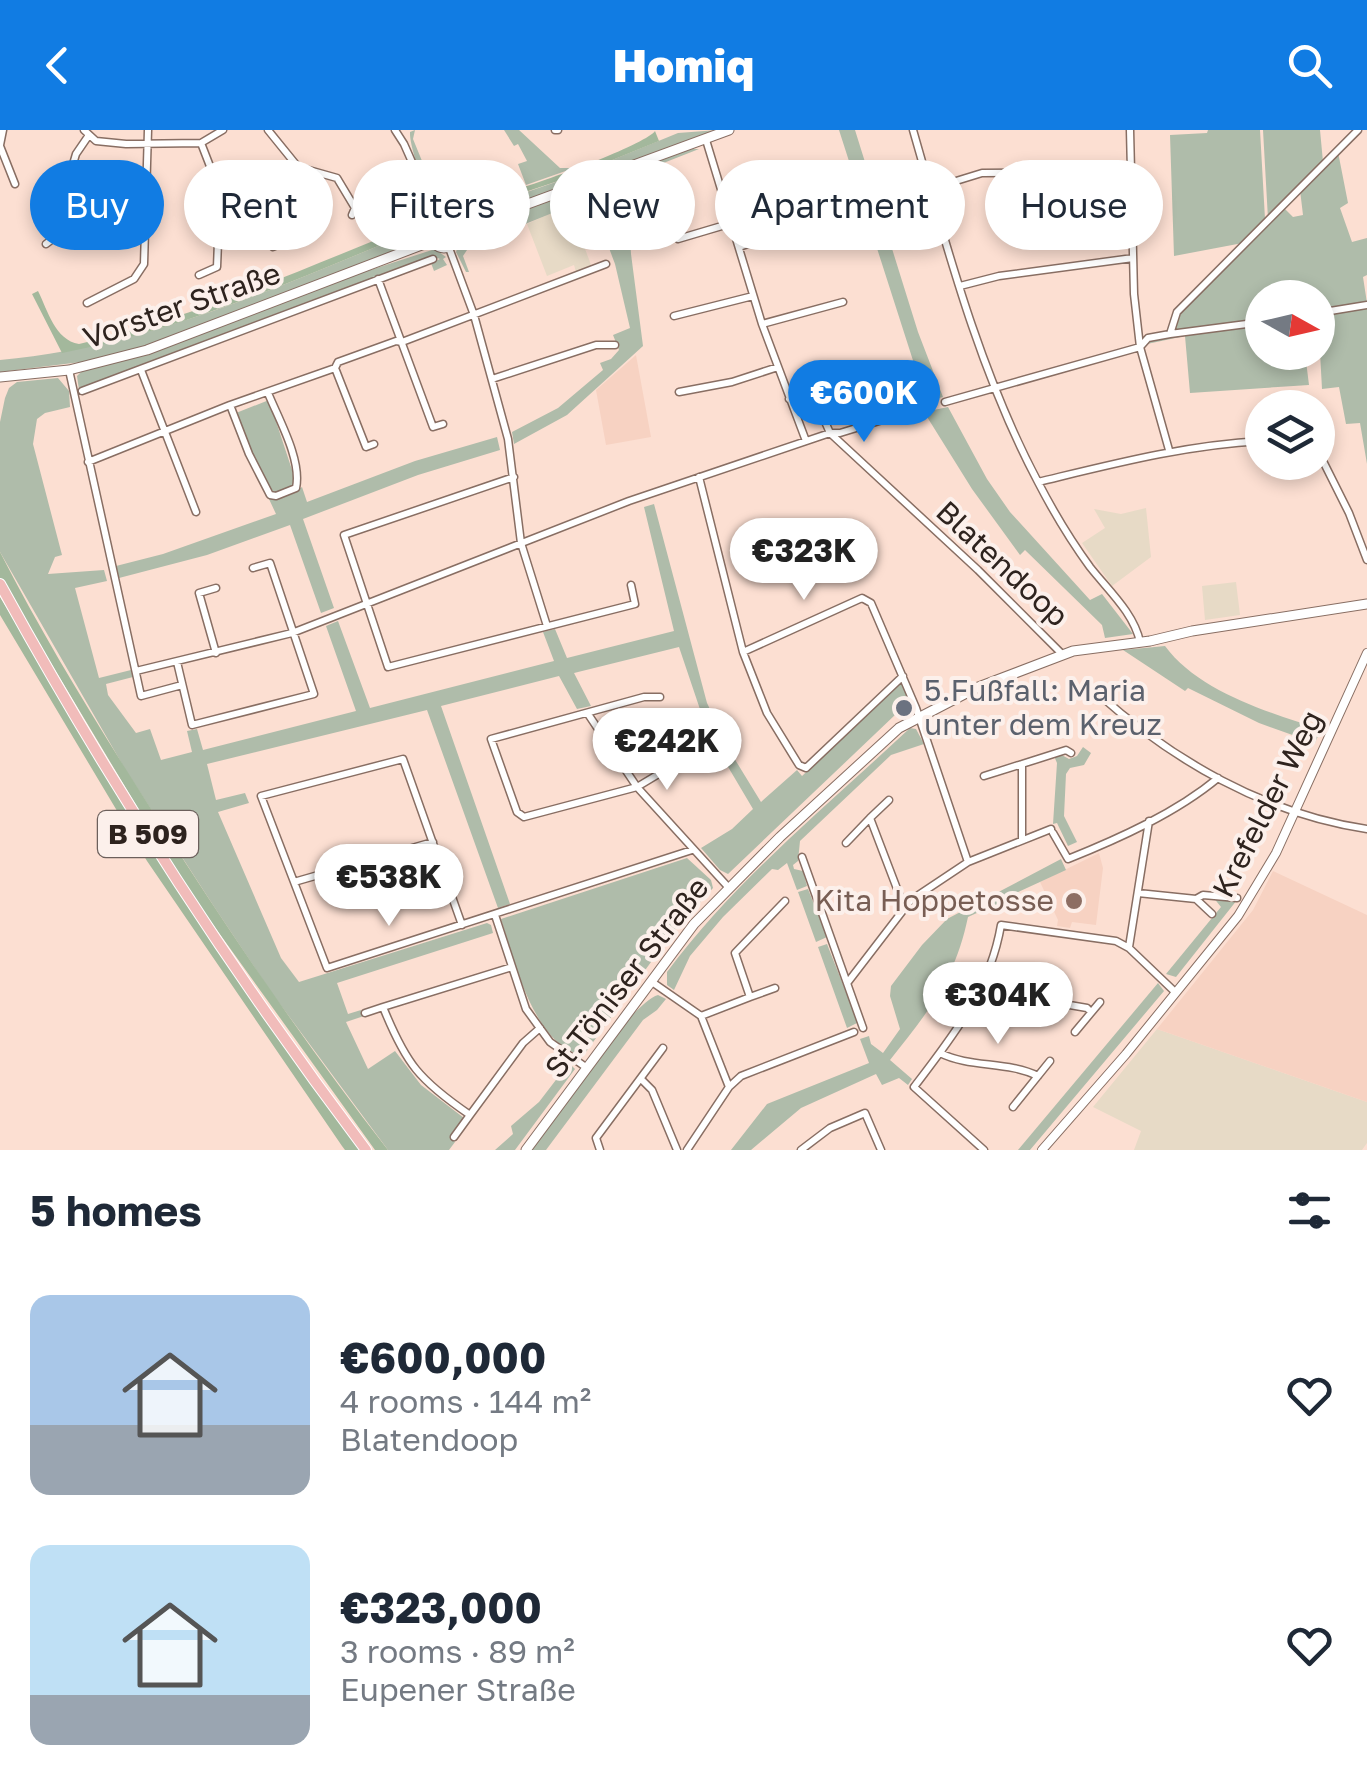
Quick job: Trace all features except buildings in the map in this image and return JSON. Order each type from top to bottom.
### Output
[{"type":"main road","points":[[530,204],[729,130]]},
{"type":"main road","name":"Vorster Straße","points":[[0,377],[70,370],[176,340],[409,250]]},
{"type":"main road","name":"B 509","points":[[0,584],[164,860],[280,1032],[366,1150]]},
{"type":"main road","name":"St.Töniser Straße","points":[[526,1150],[694,924],[877,748],[918,716],[1062,654],[1367,604]]},
{"type":"street","points":[[3,130],[0,146],[15,184]]},
{"type":"street","points":[[87,303],[134,278],[144,264],[148,130]]},
{"type":"street","points":[[74,160],[87,132],[96,140],[148,144],[201,143],[222,130]]},
{"type":"street","points":[[268,130],[292,160]]},
{"type":"street","points":[[395,130],[411,160]]},
{"type":"street","points":[[913,130],[922,160]]},
{"type":"street","points":[[1130,130],[1130,160]]},
{"type":"street","points":[[1170,334],[1178,312],[1358,130]]},
{"type":"street","points":[[706,140],[715,169]]},
{"type":"street","points":[[199,275],[217,268],[220,192],[201,143]]},
{"type":"street","points":[[333,177],[355,208],[352,216]]},
{"type":"street","points":[[450,250],[474,314],[508,439],[521,543],[547,626]]},
{"type":"street","points":[[740,250],[762,324],[806,441]]},
{"type":"street","points":[[949,250],[996,389],[1038,482],[1087,563],[1134,622],[1140,642]]},
{"type":"street","points":[[1132,250],[1140,347],[1169,450]]},
{"type":"street","points":[[960,286],[999,276],[1132,258]]},
{"type":"street","points":[[82,391],[433,259]]},
{"type":"street","points":[[88,462],[263,392],[335,368],[338,362],[402,342],[606,264]]},
{"type":"street","points":[[378,279],[433,427],[442,424]]},
{"type":"street","points":[[674,316],[753,296]]},
{"type":"street","points":[[762,324],[843,302]]},
{"type":"street","points":[[1335,310],[1367,305]]},
{"type":"street","points":[[945,402],[1140,347],[1148,338],[1245,324]]},
{"type":"street","points":[[492,380],[596,345],[614,345]]},
{"type":"street","points":[[679,392],[732,382],[778,366]]},
{"type":"street","points":[[335,368],[366,447],[374,444]]},
{"type":"street","points":[[70,370],[142,696],[182,685]]},
{"type":"street","points":[[141,370],[196,512]]},
{"type":"street","points":[[789,398],[867,372]]},
{"type":"street","name":"Blatendoop","points":[[812,390],[830,433],[1062,654]]},
{"type":"street","points":[[230,405],[270,495],[286,494],[296,488],[298,480],[268,393]]},
{"type":"street","points":[[136,671],[292,633],[642,496],[830,433],[924,408]]},
{"type":"street","points":[[1038,482],[1169,450],[1245,442]]},
{"type":"street","points":[[514,477],[344,535],[388,667],[635,604],[631,585]]},
{"type":"street","points":[[699,477],[743,652],[766,712],[799,766],[806,768],[904,676]]},
{"type":"street","points":[[1332,480],[1367,560]]},
{"type":"street","points":[[177,662],[192,725],[314,694],[270,563],[253,568]]},
{"type":"street","points":[[216,588],[200,593],[216,654]]},
{"type":"street","points":[[743,652],[862,598],[871,603],[904,676],[968,862]]},
{"type":"street","name":"Krefelder Weg","points":[[1042,1150],[1238,916],[1276,853],[1367,653]]},
{"type":"street","points":[[1096,692],[1165,747],[1218,778],[1295,813],[1367,828]]},
{"type":"street","points":[[660,698],[644,696],[491,739],[517,812],[524,817],[638,787],[672,766],[690,768]]},
{"type":"street","points":[[588,714],[638,787],[729,888]]},
{"type":"street","points":[[984,776],[1057,752],[1071,753]]},
{"type":"street","points":[[462,925],[404,759],[261,796],[327,968],[462,925],[692,850]]},
{"type":"street","points":[[1022,764],[1022,840]]},
{"type":"street","points":[[848,982],[904,907],[968,862],[1052,831],[1068,860],[1150,820],[1203,791],[1218,778]]},
{"type":"street","points":[[846,843],[889,800]]},
{"type":"street","points":[[870,818],[904,907]]},
{"type":"street","points":[[1129,948],[1150,820]]},
{"type":"street","points":[[294,882],[433,842]]},
{"type":"street","points":[[687,1150],[729,1087],[741,1076],[859,1030],[848,982],[802,856]]},
{"type":"street","points":[[1138,892],[1196,899],[1212,914]]},
{"type":"street","points":[[1196,899],[1203,894],[1237,898]]},
{"type":"street","points":[[726,962],[785,900]]},
{"type":"street","points":[[495,914],[526,1009],[550,1042],[588,1068]]},
{"type":"street","points":[[984,1150],[914,1087],[983,990],[1001,925],[1116,941],[1129,948],[1174,992]]},
{"type":"street","points":[[735,952],[750,997]]},
{"type":"street","points":[[365,1013],[512,967]]},
{"type":"street","points":[[652,982],[701,1016],[729,1087]]},
{"type":"street","points":[[701,1016],[775,988]]},
{"type":"street","points":[[983,990],[1074,1005],[1089,1016]]},
{"type":"street","points":[[1074,1032],[1100,1002]]},
{"type":"street","points":[[383,1007],[402,1053],[434,1091],[470,1115]]},
{"type":"street","points":[[454,1137],[523,1043],[540,1028]]},
{"type":"street","points":[[587,1150],[663,1048]]},
{"type":"street","points":[[940,1053],[1038,1076]]},
{"type":"street","points":[[1013,1107],[1050,1062]]},
{"type":"street","points":[[1019,1069],[1031,1085]]},
{"type":"street","points":[[641,1079],[652,1090],[677,1150]]},
{"type":"street","points":[[801,1150],[830,1128],[865,1113],[881,1150]]},
{"type":"street","points":[[596,1138],[600,1150]]},
{"type":"shaded area","points":[[550,214],[550,250],[586,250],[591,265],[576,272],[574,265],[547,276],[530,223]]},
{"type":"shaded area","points":[[636,355],[651,437],[606,445],[596,390]]},
{"type":"shaded area","points":[[1146,508],[1151,557],[1112,586],[1082,543],[1105,528],[1094,509],[1121,514]]},
{"type":"shaded area","points":[[1236,582],[1240,615],[1205,620],[1202,586]]},
{"type":"shaded area","name":"Kita Hoppetosse","points":[[1099,853],[1103,868],[1096,925],[1072,922],[1070,928],[1057,926],[1058,920],[1040,882]]},
{"type":"shaded area","points":[[1273,871],[1367,915],[1367,1102],[1157,1029],[1253,910]]},
{"type":"shaded area","points":[[1157,1029],[1367,1102],[1367,1143],[1362,1150],[1134,1150],[1141,1131],[1093,1107]]},
{"type":"green space","points":[[415,130],[413,139],[422,160],[416,160],[410,132]]},
{"type":"green space","points":[[504,130],[519,130],[551,160],[550,176],[530,184],[530,160],[518,144],[514,146]]},
{"type":"green space","points":[[718,130],[636,160],[612,160],[678,133]]},
{"type":"green space","points":[[839,130],[855,130],[864,160],[849,160]]},
{"type":"green space","points":[[1260,130],[1265,219],[1248,242],[1174,256],[1170,135]]},
{"type":"green space","points":[[1263,130],[1320,130],[1323,162],[1268,219]]},
{"type":"green space","points":[[655,131],[659,141],[612,160],[597,160],[626,148]]},
{"type":"green space","points":[[692,149],[699,149],[671,160],[662,160]]},
{"type":"green space","points":[[1338,152],[1348,203],[1340,208],[1352,242],[1367,238],[1367,275],[1363,277],[1367,303],[1335,308],[1335,280],[1245,280],[1245,322],[1175,330],[1178,313],[1284,208],[1293,217],[1303,215],[1300,190]]},
{"type":"green space","points":[[550,178],[550,184],[530,190],[530,185]]},
{"type":"green space","points":[[550,184],[550,192],[530,199],[530,191]]},
{"type":"green space","points":[[550,201],[550,214],[530,222],[530,208]]},
{"type":"green space","points":[[353,249],[368,250],[199,316],[62,353],[32,294],[38,291],[53,324],[64,337],[79,344],[231,298]]},
{"type":"green space","points":[[368,250],[397,250],[146,346],[89,361],[0,372],[0,360],[109,342],[266,292]]},
{"type":"green space","points":[[432,250],[446,257],[443,259],[447,265],[434,271],[431,263],[440,259],[432,256],[79,390],[77,376],[81,372],[154,351]]},
{"type":"green space","points":[[467,250],[463,256],[469,272],[466,272],[456,252]]},
{"type":"green space","points":[[610,250],[631,250],[643,346],[567,415],[514,444],[512,432],[558,408],[603,370],[600,363],[619,350],[613,335],[630,328]]},
{"type":"green space","points":[[878,250],[892,250],[943,397],[928,401]]},
{"type":"green space","points":[[1367,307],[1367,464],[1360,423],[1346,424],[1339,387],[1322,389],[1321,370],[1335,370],[1335,312]]},
{"type":"green space","points":[[1245,326],[1245,370],[1307,370],[1309,385],[1190,393],[1185,336],[1147,344],[1146,341]]},
{"type":"green space","points":[[58,378],[69,391],[70,407],[37,419],[33,444],[62,555],[55,557],[48,574],[104,570],[107,581],[75,588],[99,678],[131,670],[133,677],[106,684],[108,695],[136,733],[150,729],[161,760],[192,752],[187,731],[197,729],[203,750],[356,711],[326,626],[338,621],[370,708],[554,661],[543,632],[555,629],[567,658],[674,631],[644,507],[654,504],[707,703],[761,802],[797,770],[802,776],[902,682],[912,706],[896,714],[728,874],[701,848],[732,829],[753,809],[708,733],[679,647],[574,673],[591,706],[577,709],[559,676],[441,706],[510,904],[498,908],[427,710],[207,764],[216,800],[245,793],[249,803],[218,812],[281,958],[299,982],[487,923],[491,925],[493,933],[337,983],[348,1014],[361,1010],[364,1016],[346,1022],[368,1069],[395,1051],[421,1085],[464,1118],[450,1137],[455,1142],[449,1150],[388,1150],[271,992],[213,905],[125,769],[0,552],[0,422],[5,398],[17,382]]},
{"type":"green space","points":[[269,400],[295,479],[293,486],[276,493],[258,468],[236,413]]},
{"type":"green space","points":[[948,407],[987,479],[1010,512],[1090,600],[1102,594],[1133,634],[1105,638],[1102,625],[1025,550],[1020,555],[972,489],[924,412]]},
{"type":"green space","points":[[497,437],[500,450],[418,475],[303,519],[334,608],[321,613],[290,525],[207,555],[119,578],[116,566],[163,554],[276,514],[269,499],[292,494],[302,487],[307,502],[415,461]]},
{"type":"green space","points":[[0,552],[78,691],[189,868],[300,1031],[388,1150],[375,1150],[201,908],[0,578]]},
{"type":"green space","points":[[0,597],[159,861],[252,1000],[360,1150],[345,1150],[342,1146],[147,861],[0,615]]},
{"type":"green space","points":[[1165,646],[1179,662],[1215,688],[1257,708],[1321,729],[1315,743],[1259,723],[1188,688],[1185,691],[1123,650]]},
{"type":"green space","points":[[910,728],[916,729],[924,744],[891,755],[800,841],[798,861],[793,865],[803,871],[807,886],[797,890],[787,863],[778,870],[772,869],[690,956],[674,990],[667,985],[667,972],[722,906]]},
{"type":"green space","points":[[1083,747],[1091,753],[1084,765],[1070,768],[1066,774],[1064,816],[1077,842],[1068,846],[1057,823],[1053,824],[1057,763],[1054,756],[1060,754],[1069,759]]},
{"type":"green space","points":[[687,858],[711,880],[713,888],[672,933],[583,1056],[565,1048],[538,1018],[528,998],[501,919]]},
{"type":"green space","points":[[1061,859],[1066,870],[1007,897],[1004,910],[990,907],[968,917],[948,977],[890,1060],[912,1079],[908,1085],[899,1078],[882,1085],[876,1074],[801,1108],[751,1150],[731,1150],[767,1104],[869,1063],[860,1039],[869,1036],[871,1044],[883,1053],[900,1029],[890,996],[891,986],[947,919]]},
{"type":"green space","points":[[808,889],[827,937],[816,942],[798,892]]},
{"type":"green space","points":[[1213,897],[1237,900],[1176,977],[1166,974],[1221,907]]},
{"type":"green space","points":[[827,944],[857,1020],[847,1028],[818,947]]},
{"type":"green space","points":[[1158,983],[1164,991],[1030,1150],[1018,1150]]},
{"type":"green space","points":[[658,995],[666,999],[643,1020],[546,1150],[531,1150],[611,1040],[645,1003]]},
{"type":"green space","points":[[562,1056],[575,1069],[515,1150],[495,1150],[513,1134],[511,1126],[539,1102],[562,1072],[556,1063]]},
{"type":"place","name":"5.Fußfall: Maria unter dem Kreuz","points":[[904,708]]},
{"type":"place","name":"Kita Hoppetosse","points":[[1074,901]]}]
